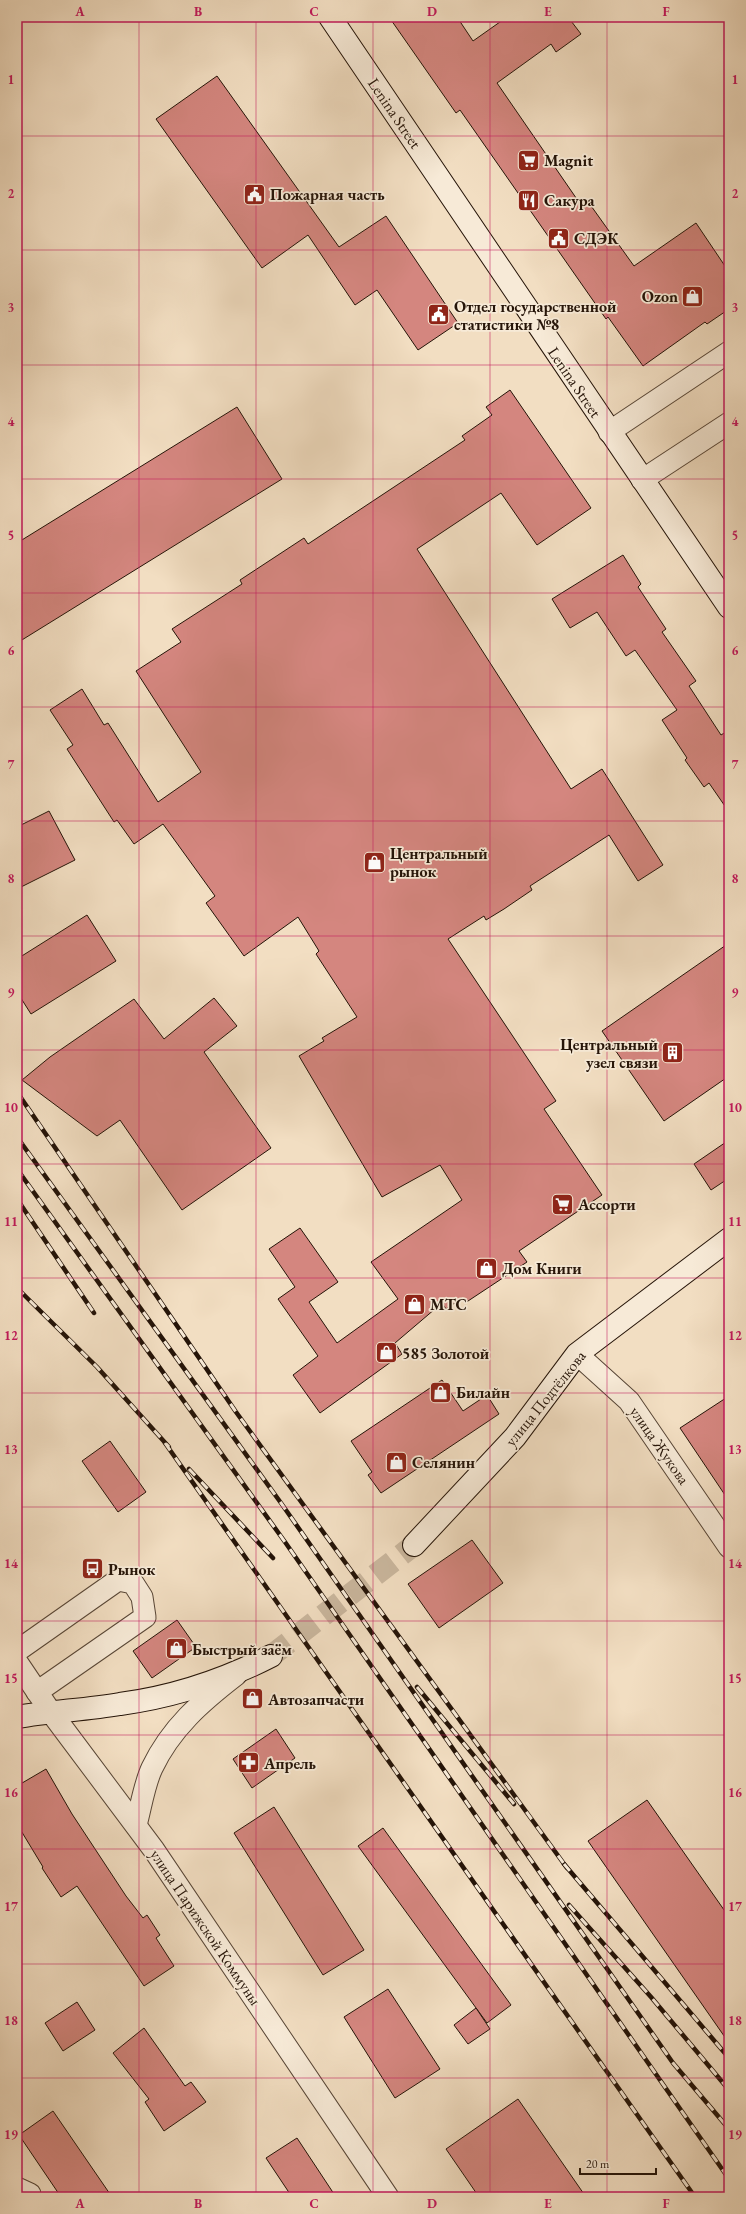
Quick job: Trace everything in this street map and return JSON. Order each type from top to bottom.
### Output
[{"type":"main road","name":"Lenina Street","points":[[330,17],[609,432],[729,607]]},
{"type":"main road","name":"улица Подтёлкова","points":[[414,1545],[515,1437],[577,1354],[729,1239]]},
{"type":"main road","points":[[17,1717],[50,1711],[120,1705],[158,1697],[242,1671],[271,1656]]},
{"type":"street","points":[[609,432],[729,352]]},
{"type":"street","points":[[642,480],[729,423]]},
{"type":"street","name":"улица Жукова","points":[[577,1354],[629,1401],[729,1547]]},
{"type":"street","points":[[17,1651],[118,1580],[133,1584],[142,1597],[145,1616],[37,1692]]},
{"type":"street","name":"улица Парижской Коммуны","points":[[17,1662],[50,1711],[136,1825],[388,2197]]},
{"type":"street","points":[[136,1825],[151,1770],[163,1748],[192,1711],[242,1671]]},
{"type":"building","points":[[389,17],[457,17],[473,41],[507,17],[568,17],[581,34],[556,52],[551,44],[497,83],[583,208],[589,203],[634,266],[696,223],[729,272],[729,309],[707,324],[705,322],[643,366],[608,317],[606,319],[460,110],[456,113]]},
{"type":"building","name":"Пожарная часть","points":[[217,76],[339,247],[386,216],[458,323],[418,350],[377,290],[355,305],[308,235],[262,268],[156,119]]},
{"type":"building","name":"Центральный рынок","points":[[510,390],[591,508],[537,545],[501,493],[417,549],[571,789],[602,769],[663,865],[638,881],[609,835],[530,886],[532,890],[504,909],[486,920],[484,916],[448,939],[556,1101],[544,1109],[602,1195],[519,1251],[527,1262],[465,1303],[462,1298],[446,1309],[442,1303],[395,1343],[402,1354],[320,1413],[293,1375],[318,1356],[278,1299],[295,1287],[269,1249],[300,1228],[338,1282],[309,1302],[337,1343],[398,1299],[371,1262],[462,1200],[440,1165],[382,1197],[299,1056],[324,1041],[322,1038],[357,1017],[316,954],[319,951],[298,917],[244,956],[206,903],[215,896],[163,824],[134,844],[117,820],[114,822],[67,749],[73,745],[50,710],[82,689],[104,725],[108,723],[158,802],[201,772],[136,671],[181,642],[172,629],[242,584],[240,580],[304,538],[308,544],[465,440],[462,436],[492,415],[486,407]]},
{"type":"building","points":[[237,407],[282,479],[17,643],[17,543]]},
{"type":"building","points":[[623,555],[641,584],[638,587],[666,629],[662,632],[696,681],[689,686],[721,735],[729,730],[729,812],[709,783],[704,787],[685,760],[687,758],[662,720],[677,710],[635,650],[626,656],[597,612],[570,628],[552,599]]},
{"type":"building","points":[[49,811],[75,860],[17,889],[17,827]]},
{"type":"building","points":[[87,915],[116,961],[31,1014],[17,992],[17,959]]},
{"type":"building","name":"Центральный узел связи","points":[[729,943],[729,1076],[664,1121],[602,1031]]},
{"type":"building","points":[[214,998],[237,1026],[204,1052],[271,1148],[182,1210],[120,1120],[97,1136],[22,1080],[50,1057],[134,999],[164,1039]]},
{"type":"building","points":[[729,1140],[729,1178],[711,1190],[694,1164]]},
{"type":"building","points":[[442,1380],[463,1411],[487,1395],[499,1414],[381,1493],[368,1475],[372,1472],[351,1441]]},
{"type":"building","points":[[729,1396],[729,1501],[680,1428]]},
{"type":"building","points":[[110,1441],[146,1492],[118,1512],[82,1461]]},
{"type":"building","points":[[472,1540],[503,1583],[439,1628],[408,1584]]},
{"type":"building","points":[[177,1620],[196,1647],[152,1678],[133,1651]]},
{"type":"building","points":[[276,1729],[295,1758],[252,1788],[233,1759]]},
{"type":"building","points":[[46,1769],[72,1814],[126,1896],[143,1918],[147,1915],[160,1935],[156,1938],[174,1966],[144,1986],[77,1886],[61,1897],[42,1868],[43,1867],[17,1824],[17,1786]]},
{"type":"building","points":[[647,1800],[729,1917],[729,2043],[588,1841]]},
{"type":"building","points":[[274,1807],[364,1950],[323,1975],[234,1833]]},
{"type":"building","points":[[383,1828],[511,2005],[487,2023],[358,1846]]},
{"type":"building","points":[[388,1989],[440,2069],[395,2098],[344,2017]]},
{"type":"building","points":[[77,2002],[95,2030],[63,2051],[45,2023]]},
{"type":"building","points":[[476,2008],[490,2029],[468,2044],[454,2025]]},
{"type":"building","points":[[144,2028],[185,2086],[191,2082],[206,2102],[164,2131],[145,2102],[149,2099],[113,2053]]},
{"type":"building","points":[[518,2099],[586,2197],[479,2197],[446,2149]]},
{"type":"building","points":[[53,2111],[112,2197],[61,2197],[19,2135]]},
{"type":"building","points":[[297,2138],[336,2197],[292,2197],[266,2158]]},
{"type":"tunnel","points":[[271,1656],[414,1545]]},
{"type":"railway","points":[[17,1092],[236,1412],[567,1868]]},
{"type":"railway","points":[[17,1137],[281,1503],[673,2063],[729,2129]]},
{"type":"railway","points":[[17,1169],[285,1542],[729,2179]]},
{"type":"railway","points":[[17,1199],[94,1313]]},
{"type":"railway","points":[[17,1288],[97,1367],[169,1447]]},
{"type":"railway","points":[[165,1443],[695,2197]]},
{"type":"railway","points":[[189,1469],[273,1558]]},
{"type":"railway","points":[[417,1687],[514,1804]]},
{"type":"railway","points":[[564,1864],[729,2058]]},
{"type":"railway","points":[[569,1905],[651,1997],[729,2090]]},
{"type":"place","name":"Magnit","points":[[528,160]]},
{"type":"place","name":"Пожарная часть","points":[[255,194]]},
{"type":"place","name":"Сакура","points":[[528,200]]},
{"type":"place","name":"СДЭК","points":[[558,238]]},
{"type":"place","name":"Ozon","points":[[693,296]]},
{"type":"place","name":"Отдел государственной статистики №8","points":[[439,315]]},
{"type":"place","name":"Центральный рынок","points":[[374,862]]},
{"type":"place","name":"Центральный узел связи","points":[[673,1053]]},
{"type":"place","name":"Ассорти","points":[[563,1204]]},
{"type":"place","name":"Дом Книги","points":[[486,1268]]},
{"type":"place","name":"МТС","points":[[414,1304]]},
{"type":"place","name":"585 Золотой","points":[[387,1353]]},
{"type":"place","name":"Билайн","points":[[440,1392]]},
{"type":"place","name":"Селянин","points":[[396,1462]]},
{"type":"place","name":"Рынок","points":[[92,1569]]},
{"type":"place","name":"Быстрый заём","points":[[177,1649]]},
{"type":"place","name":"Автозапчасти","points":[[253,1699]]},
{"type":"place","name":"Апрель","points":[[249,1763]]}]
